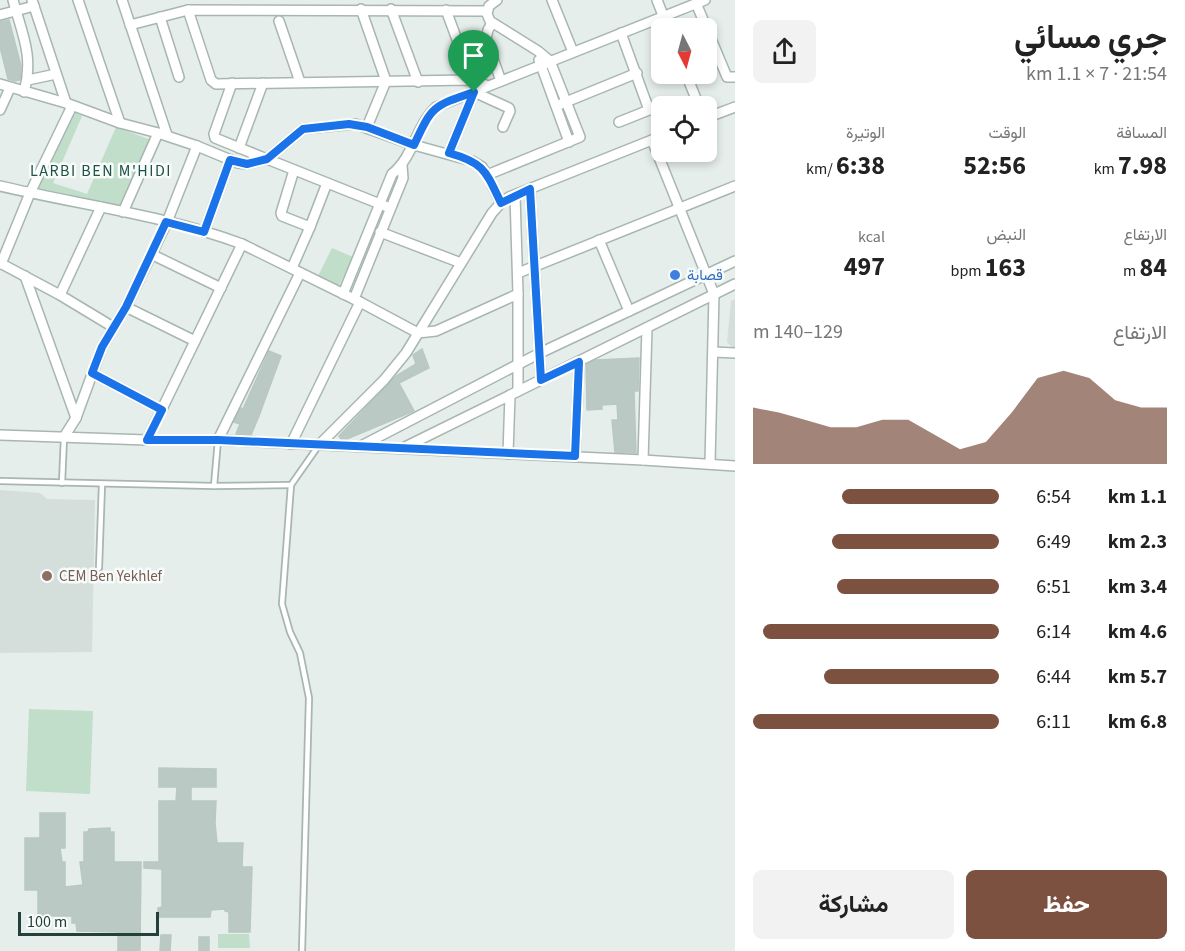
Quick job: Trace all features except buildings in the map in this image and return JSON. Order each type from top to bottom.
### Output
[{"type":"street","points":[[13,0],[28,57],[28,80],[24,92]]},
{"type":"street","points":[[78,0],[120,123]]},
{"type":"street","points":[[122,0],[162,134],[123,212]]},
{"type":"street","points":[[487,174],[580,137],[550,62],[538,51],[488,19],[489,6],[497,0]]},
{"type":"street","points":[[552,0],[573,52]]},
{"type":"street","points":[[657,0],[663,16]]},
{"type":"street","points":[[344,294],[392,174],[402,165],[428,116],[436,107],[701,2],[727,77],[735,77]]},
{"type":"street","points":[[0,15],[33,3],[56,74],[69,104],[1,263],[113,327]]},
{"type":"street","points":[[361,9],[386,81],[367,127]]},
{"type":"street","points":[[391,9],[418,82]]},
{"type":"street","points":[[130,25],[189,10],[487,11]]},
{"type":"street","points":[[189,10],[212,81],[216,84],[472,80],[487,86]]},
{"type":"street","points":[[446,10],[472,80]]},
{"type":"street","points":[[160,17],[179,77]]},
{"type":"street","points":[[279,21],[300,82]]},
{"type":"street","points":[[492,23],[486,39],[501,81]]},
{"type":"street","points":[[619,122],[649,110],[621,33]]},
{"type":"street","points":[[538,51],[540,66],[569,142]]},
{"type":"street","points":[[555,106],[637,73]]},
{"type":"street","points":[[28,80],[56,74]]},
{"type":"street","points":[[239,148],[263,82]]},
{"type":"street","points":[[232,83],[215,138],[390,208]]},
{"type":"street","points":[[0,110],[5,86],[69,104],[247,164],[267,159],[303,129],[349,124],[367,127],[414,145],[472,161],[482,167],[487,174],[501,203]]},
{"type":"street","points":[[474,92],[509,108],[510,111],[503,127]]},
{"type":"street","points":[[449,153],[474,92]]},
{"type":"street","points":[[717,114],[735,107]]},
{"type":"street","points":[[320,445],[384,380],[406,353],[492,213],[501,203],[514,195],[651,140]]},
{"type":"street","points":[[64,437],[76,417],[102,347],[126,307],[166,222],[197,146]]},
{"type":"street","points":[[204,232],[230,160]]},
{"type":"street","points":[[661,162],[714,294],[710,463]]},
{"type":"street","points":[[291,444],[357,300],[380,232],[403,178],[402,165]]},
{"type":"street","points":[[294,170],[281,213],[282,216],[310,227]]},
{"type":"street","points":[[218,440],[296,270],[327,183]]},
{"type":"street","points":[[0,186],[166,222],[242,244],[357,300],[418,333],[436,331],[518,294]]},
{"type":"street","points":[[518,273],[735,186]]},
{"type":"street","points":[[530,189],[541,380]]},
{"type":"street","points":[[508,454],[518,364],[518,273],[514,195]]},
{"type":"street","points":[[60,295],[101,207]]},
{"type":"street","points":[[380,232],[461,263]]},
{"type":"street","points":[[599,240],[629,312]]},
{"type":"street","points":[[147,440],[242,244]]},
{"type":"street","points":[[361,252],[371,256]]},
{"type":"street","points":[[151,254],[221,288]]},
{"type":"street","points":[[360,447],[540,353],[735,261]]},
{"type":"street","points":[[25,276],[76,417]]},
{"type":"street","points":[[400,449],[735,284]]},
{"type":"street","points":[[126,307],[195,341]]},
{"type":"street","points":[[643,460],[647,328]]},
{"type":"street","points":[[714,352],[735,353]]},
{"type":"street","points":[[575,456],[579,362]]},
{"type":"street","points":[[92,373],[162,410]]},
{"type":"street","points":[[0,435],[218,440],[575,456],[735,466]]},
{"type":"lane","points":[[62,483],[64,437]]},
{"type":"lane","points":[[214,486],[218,440]]},
{"type":"lane","points":[[302,951],[309,698],[300,654],[290,632],[282,604],[291,485],[320,445]]},
{"type":"lane","points":[[0,481],[214,486],[291,485]]},
{"type":"lane","points":[[99,568],[102,484]]},
{"type":"shaded area","points":[[735,299],[735,347],[732,347],[727,342],[731,301]]},
{"type":"shaded area","name":"CEM Ben Yekhlef","points":[[0,490],[40,493],[47,499],[95,500],[92,652],[0,653]]},
{"type":"green space","points":[[74,112],[82,116],[53,183],[87,194],[116,127],[151,140],[120,206],[37,190]]},
{"type":"green space","points":[[332,248],[353,257],[339,286],[318,276]]},
{"type":"green space","points":[[29,709],[93,711],[90,794],[26,791]]},
{"type":"green space","points":[[218,934],[249,934],[250,948],[218,948]]},
{"type":"place","name":"قصابة","points":[[675,275]]},
{"type":"place","name":"CEM Ben Yekhlef","points":[[47,576]]},
{"type":"district","name":"LARBI BEN M'HIDI","points":[[101,170]]},
{"type":"route","points":[[474,92],[449,153],[482,167],[501,203],[509,197],[530,189],[541,380],[579,362],[575,456],[218,440],[147,440],[162,410],[92,373],[102,347],[126,307],[166,222],[204,232],[230,160],[247,164],[267,159],[303,129],[355,124],[414,145],[428,116],[436,107],[474,92]]}]
